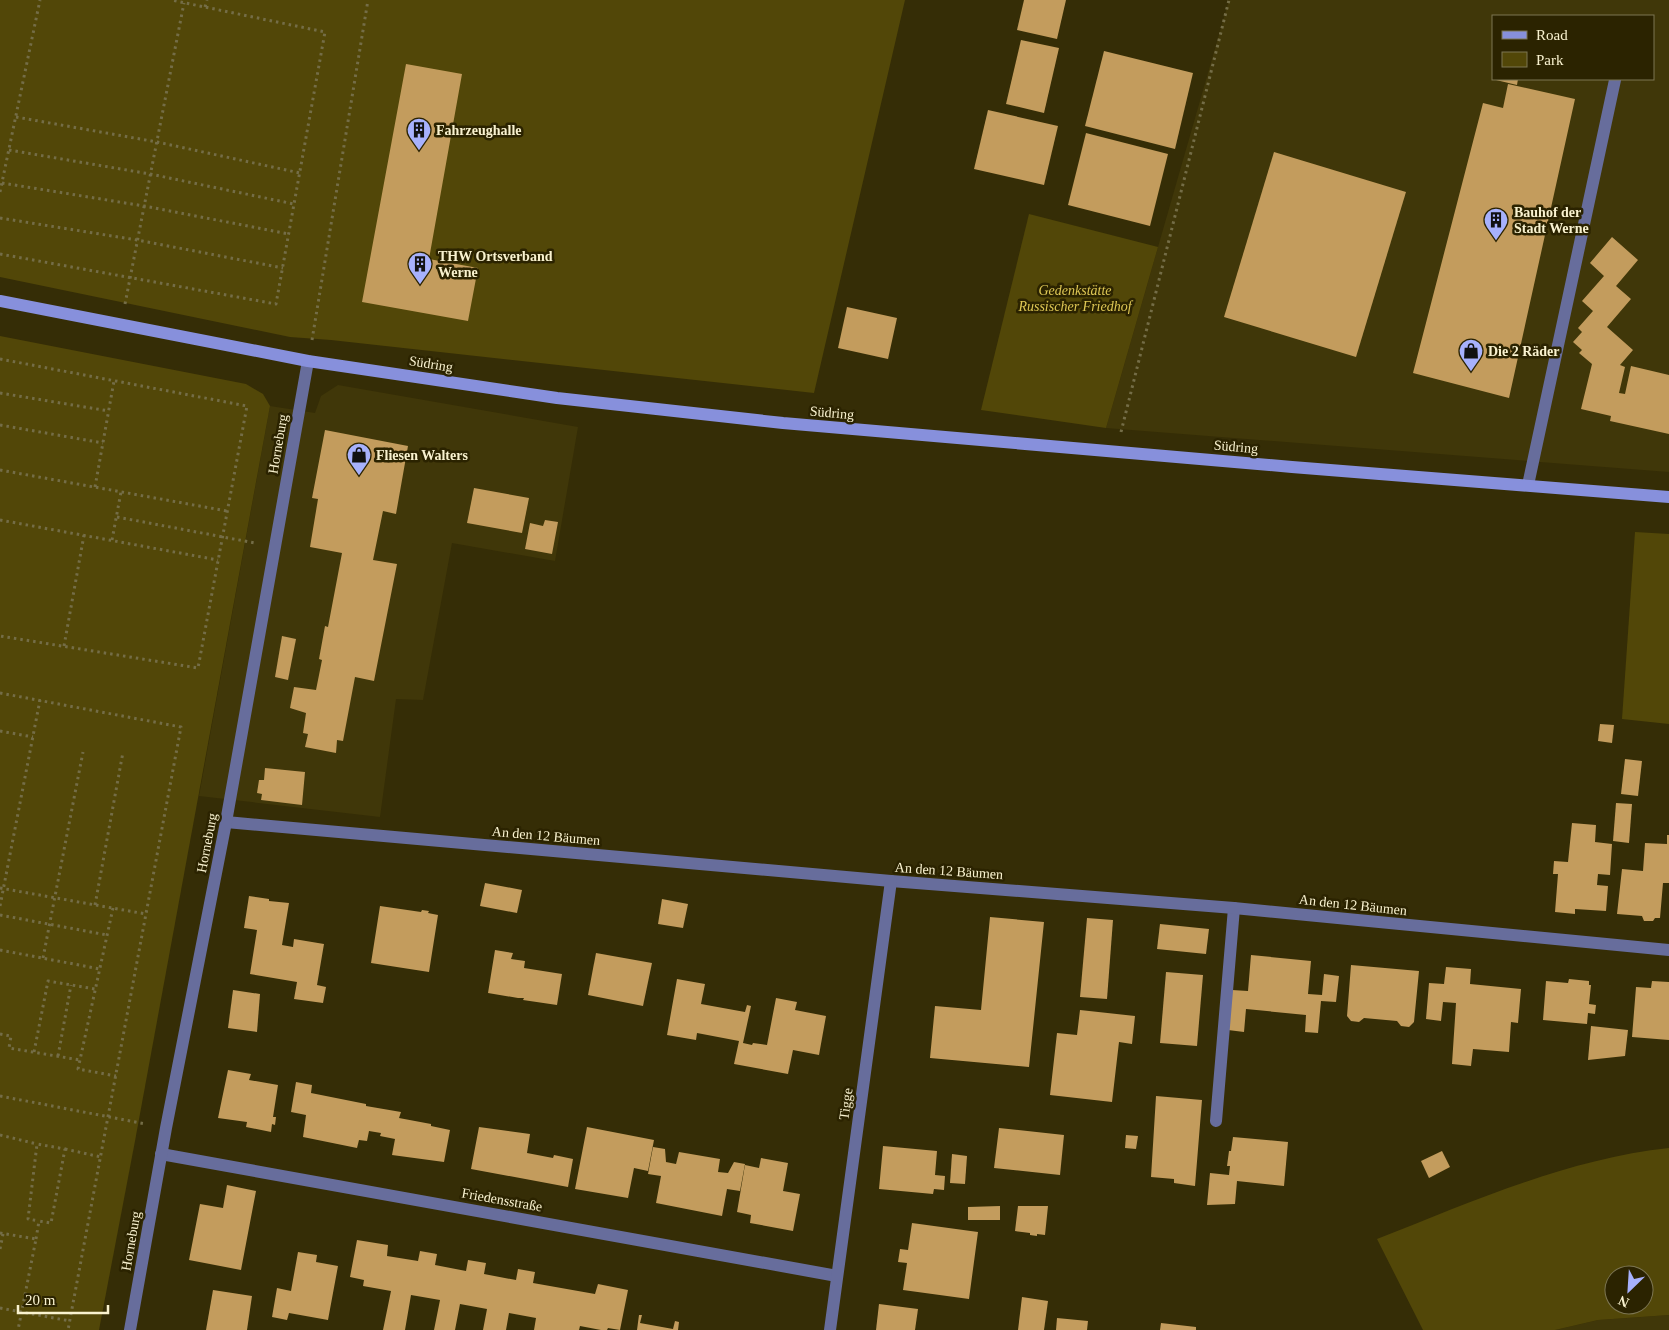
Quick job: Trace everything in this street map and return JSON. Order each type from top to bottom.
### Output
[{"type":"street","points":[[1528,485],[1615,80]]},
{"type":"street","name":"Südring","points":[[0,301],[308,361],[567,399],[783,423],[1669,497]]},
{"type":"street","name":"Horneburg","points":[[130,1330],[161,1154],[226,822],[308,361]]},
{"type":"street","name":"An den 12 Bäumen","points":[[226,822],[891,881],[1234,908],[1669,950]]},
{"type":"street","name":"Tigge","points":[[830,1330],[891,881]]},
{"type":"street","points":[[1216,1121],[1234,908]]},
{"type":"street","name":"Friedensstraße","points":[[161,1154],[837,1276]]},
{"type":"path","points":[[0,192],[40,0]]},
{"type":"path","points":[[0,254],[276,304],[325,32],[171,0]]},
{"type":"path","points":[[205,7],[207,0]]},
{"type":"path","points":[[308,361],[368,0]]},
{"type":"path","points":[[1116,452],[1229,0]]},
{"type":"path","points":[[130,278],[184,3]]},
{"type":"path","points":[[16,117],[157,142],[300,173]]},
{"type":"path","points":[[9,150],[150,174],[294,204]]},
{"type":"path","points":[[2,183],[144,206],[289,234]]},
{"type":"path","points":[[0,218],[137,240],[283,268]]},
{"type":"path","points":[[0,359],[247,406],[198,668],[0,636]]},
{"type":"path","points":[[95,487],[114,381]]},
{"type":"path","points":[[0,393],[109,411]]},
{"type":"path","points":[[0,425],[103,443]]},
{"type":"path","points":[[0,470],[227,511]]},
{"type":"path","points":[[112,540],[121,492]]},
{"type":"path","points":[[117,518],[275,546]]},
{"type":"path","points":[[0,520],[218,560]]},
{"type":"path","points":[[64,646],[84,535]]},
{"type":"path","points":[[0,692],[181,727],[68,1330]]},
{"type":"path","points":[[0,906],[40,700]]},
{"type":"path","points":[[0,731],[33,737]]},
{"type":"path","points":[[43,958],[82,752]]},
{"type":"path","points":[[95,905],[123,752]]},
{"type":"path","points":[[2,889],[146,914]]},
{"type":"path","points":[[113,908],[78,1069],[116,1076]]},
{"type":"path","points":[[0,915],[107,935]]},
{"type":"path","points":[[0,950],[100,968]]},
{"type":"path","points":[[34,1052],[48,981],[95,989]]},
{"type":"path","points":[[58,1056],[71,985]]},
{"type":"path","points":[[0,1034],[11,1036],[9,1048],[80,1060]]},
{"type":"path","points":[[0,1096],[166,1128]]},
{"type":"path","points":[[0,1135],[101,1157]]},
{"type":"path","points":[[37,1144],[28,1219],[50,1223],[65,1149]]},
{"type":"path","points":[[18,1330],[40,1221]]},
{"type":"path","points":[[0,1249],[2,1234],[36,1239]]},
{"type":"path","points":[[0,1308],[70,1321]]},
{"type":"shaded area","points":[[1229,0],[1669,0],[1669,472],[1106,428]]},
{"type":"shaded area","points":[[338,385],[578,427],[555,561],[452,543],[423,700],[396,699],[380,817],[199,796],[270,406],[315,413],[321,396]]},
{"type":"shaded area","points":[[1669,1315],[1669,1330],[1555,1330],[1598,1320]]},
{"type":"green space","points":[[0,0],[905,0],[814,393],[290,337],[0,277]]},
{"type":"green space","name":"Gedenkstätte Russischer Friedhof","points":[[1029,214],[1158,247],[1106,428],[981,410]]},
{"type":"green space","points":[[0,336],[246,384],[263,394],[270,406],[99,1330],[0,1330]]},
{"type":"green space","points":[[1635,532],[1669,534],[1669,724],[1622,719]]},
{"type":"green space","points":[[1669,1148],[1669,1315],[1598,1320],[1555,1330],[1423,1330],[1377,1239],[1520,1184],[1594,1162]]},
{"type":"building","points":[[1024,0],[1066,0],[1057,39],[1017,30]]},
{"type":"building","points":[[1021,40],[1059,48],[1044,113],[1006,104]]},
{"type":"building","points":[[1104,51],[1193,73],[1175,149],[1085,126]]},
{"type":"building","points":[[406,64],[462,74],[429,259],[478,268],[468,321],[362,302]]},
{"type":"building","points":[[1496,80],[1518,80],[1517,85]]},
{"type":"building","name":"Bauhof der Stadt Werne","points":[[1508,84],[1575,99],[1509,398],[1413,373],[1483,103],[1503,108]]},
{"type":"building","points":[[988,110],[1058,126],[1044,185],[974,169]]},
{"type":"building","points":[[1086,133],[1168,154],[1150,226],[1068,205]]},
{"type":"building","points":[[1274,152],[1406,192],[1356,357],[1224,317]]},
{"type":"building","points":[[1612,237],[1638,260],[1616,286],[1631,299],[1607,327],[1633,350],[1620,365],[1625,367],[1619,393],[1625,394],[1631,366],[1669,375],[1669,434],[1610,421],[1611,416],[1581,409],[1592,364],[1579,353],[1582,350],[1573,342],[1582,332],[1578,328],[1593,311],[1582,301],[1604,276],[1590,263]]},
{"type":"building","points":[[847,307],[897,318],[888,359],[838,348]]},
{"type":"building","points":[[325,430],[408,446],[396,514],[383,511],[373,560],[397,564],[374,681],[355,677],[343,741],[337,740],[336,753],[305,747],[308,734],[303,733],[306,713],[290,708],[294,687],[316,690],[322,660],[319,659],[325,626],[328,627],[342,553],[310,547],[318,499],[312,498]]},
{"type":"building","points":[[474,488],[529,498],[522,533],[467,523]]},
{"type":"building","points":[[545,520],[558,522],[552,554],[525,549],[530,523],[543,526]]},
{"type":"building","points":[[282,636],[296,639],[288,680],[275,677]]},
{"type":"building","points":[[1600,724],[1614,725],[1612,743],[1598,741]]},
{"type":"building","points":[[1625,759],[1642,761],[1638,796],[1621,794]]},
{"type":"building","points":[[265,768],[305,772],[302,805],[261,800],[262,794],[257,793],[259,780],[264,780]]},
{"type":"building","points":[[1616,803],[1632,804],[1629,843],[1613,841]]},
{"type":"building","points":[[1572,823],[1596,825],[1595,842],[1612,844],[1610,875],[1598,874],[1597,885],[1608,886],[1606,911],[1575,909],[1575,914],[1555,912],[1558,874],[1553,874],[1554,861],[1568,862]]},
{"type":"building","points":[[1667,835],[1669,835],[1669,883],[1663,883],[1660,918],[1655,918],[1653,921],[1644,921],[1642,916],[1617,914],[1622,869],[1643,871],[1645,843],[1667,844]]},
{"type":"building","points":[[485,883],[522,890],[517,913],[480,906]]},
{"type":"building","points":[[249,896],[289,903],[282,945],[293,947],[294,939],[324,944],[317,985],[326,987],[323,1003],[294,999],[297,982],[250,974],[257,930],[244,928]]},
{"type":"building","points":[[662,899],[688,904],[683,928],[658,924]]},
{"type":"building","points":[[380,906],[421,912],[422,910],[429,911],[428,913],[438,915],[429,972],[371,963]]},
{"type":"building","points":[[990,917],[1044,922],[1029,1067],[930,1058],[935,1006],[981,1010]]},
{"type":"building","points":[[1087,918],[1113,920],[1107,999],[1080,997]]},
{"type":"building","points":[[1160,924],[1209,929],[1206,954],[1157,949]]},
{"type":"building","points":[[495,950],[513,953],[511,959],[525,961],[524,968],[562,974],[557,1005],[488,993]]},
{"type":"building","points":[[596,953],[652,963],[643,1006],[588,995]]},
{"type":"building","points":[[1251,955],[1311,961],[1308,994],[1322,995],[1324,974],[1339,976],[1336,1002],[1321,1001],[1318,1033],[1305,1032],[1306,1015],[1246,1009],[1244,1032],[1228,1030],[1232,990],[1248,991]]},
{"type":"building","points":[[1351,965],[1419,971],[1414,1022],[1409,1027],[1401,1026],[1397,1021],[1364,1018],[1359,1022],[1351,1021],[1347,1016]]},
{"type":"building","points":[[1446,967],[1471,969],[1470,984],[1521,989],[1518,1023],[1511,1022],[1509,1052],[1473,1049],[1471,1066],[1452,1064],[1456,1003],[1443,1002],[1441,1021],[1426,1019],[1429,983],[1444,984]]},
{"type":"building","points":[[1166,972],[1203,975],[1197,1046],[1160,1043]]},
{"type":"building","points":[[677,979],[705,984],[701,1004],[745,1012],[747,1005],[751,1006],[743,1043],[767,1045],[776,998],[797,1002],[795,1010],[826,1016],[819,1055],[793,1050],[788,1074],[734,1064],[739,1041],[697,1033],[696,1040],[667,1035]]},
{"type":"building","points":[[1569,979],[1589,981],[1589,985],[1591,985],[1589,1004],[1596,1005],[1595,1014],[1588,1013],[1587,1024],[1543,1020],[1546,981],[1568,983]]},
{"type":"building","points":[[1652,981],[1669,982],[1669,1040],[1632,1037],[1636,987],[1651,988]]},
{"type":"building","points":[[233,990],[260,994],[257,1032],[228,1028]]},
{"type":"building","points":[[1080,1010],[1135,1016],[1132,1044],[1119,1042],[1112,1102],[1050,1095],[1057,1033],[1077,1035]]},
{"type":"building","points":[[1591,1026],[1628,1030],[1625,1056],[1588,1060]]},
{"type":"building","points":[[228,1070],[251,1074],[249,1080],[278,1085],[273,1117],[276,1117],[275,1125],[272,1124],[271,1132],[246,1127],[247,1122],[218,1118]]},
{"type":"building","points":[[296,1082],[312,1085],[311,1093],[401,1112],[399,1118],[450,1130],[444,1162],[392,1155],[395,1139],[380,1136],[381,1133],[369,1131],[367,1141],[359,1140],[357,1148],[303,1137],[306,1115],[291,1112]]},
{"type":"building","points":[[1156,1096],[1202,1100],[1195,1186],[1174,1183],[1174,1179],[1151,1177]]},
{"type":"building","points":[[479,1127],[530,1134],[527,1153],[553,1158],[554,1155],[573,1159],[568,1187],[471,1169]]},
{"type":"building","points":[[587,1127],[654,1140],[648,1171],[634,1168],[628,1198],[575,1189]]},
{"type":"building","points":[[999,1128],[1064,1135],[1060,1175],[994,1168]]},
{"type":"building","points":[[1126,1135],[1138,1136],[1136,1149],[1125,1148]]},
{"type":"building","points":[[1233,1137],[1288,1142],[1284,1186],[1237,1181],[1235,1204],[1207,1205],[1210,1173],[1229,1175],[1230,1166],[1227,1166]]},
{"type":"building","points":[[883,1146],[937,1151],[935,1175],[945,1176],[944,1190],[934,1189],[933,1194],[879,1189]]},
{"type":"building","points":[[653,1147],[665,1149],[666,1162],[676,1164],[679,1152],[720,1159],[718,1172],[728,1173],[734,1162],[745,1164],[740,1191],[727,1189],[722,1216],[656,1203],[661,1176],[648,1174]]},
{"type":"building","points":[[1442,1151],[1450,1167],[1429,1178],[1421,1161]]},
{"type":"building","points":[[952,1154],[967,1156],[965,1184],[950,1183]]},
{"type":"building","points":[[761,1158],[788,1163],[783,1191],[800,1194],[793,1231],[750,1223],[751,1215],[737,1212],[745,1165],[759,1168]]},
{"type":"building","points":[[227,1185],[256,1191],[241,1270],[189,1260],[200,1204],[223,1208]]},
{"type":"building","points":[[1000,1206],[1000,1220],[968,1220],[968,1207]]},
{"type":"building","points":[[1018,1206],[1048,1206],[1045,1235],[1037,1234],[1037,1236],[1015,1231]]},
{"type":"building","points":[[912,1223],[978,1232],[969,1299],[903,1290],[907,1263],[898,1262],[900,1249],[908,1250]]},
{"type":"building","points":[[357,1240],[388,1245],[387,1256],[418,1261],[420,1251],[437,1254],[435,1265],[466,1271],[468,1260],[486,1263],[484,1274],[516,1280],[518,1269],[535,1272],[533,1283],[595,1294],[598,1284],[628,1290],[620,1330],[608,1328],[607,1330],[601,1330],[580,1326],[579,1330],[534,1330],[536,1318],[509,1313],[506,1330],[483,1330],[487,1309],[460,1304],[455,1330],[434,1330],[440,1300],[411,1295],[405,1330],[383,1330],[391,1291],[363,1286],[364,1280],[350,1277]]},
{"type":"building","points":[[298,1252],[317,1255],[316,1262],[338,1266],[328,1320],[289,1313],[287,1320],[272,1317],[277,1288],[291,1291]]},
{"type":"building","points":[[213,1290],[252,1296],[247,1330],[206,1330]]},
{"type":"building","points":[[1022,1297],[1048,1301],[1044,1330],[1018,1330]]},
{"type":"building","points":[[879,1304],[918,1309],[915,1330],[876,1330]]},
{"type":"building","points":[[639,1315],[642,1315],[640,1323],[673,1329],[675,1321],[679,1322],[678,1330],[637,1330]]},
{"type":"building","points":[[1057,1318],[1088,1321],[1087,1330],[1056,1330]]},
{"type":"building","points":[[1161,1323],[1196,1327],[1196,1330],[1160,1330]]},
{"type":"place","name":"Fahrzeughalle","points":[[419,151]]},
{"type":"place","name":"Bauhof der Stadt Werne","points":[[1496,241]]},
{"type":"place","name":"THW Ortsverband Werne","points":[[420,285]]},
{"type":"place","name":"Die 2 Räder","points":[[1471,372]]},
{"type":"place","name":"Fliesen Walters","points":[[359,476]]}]
